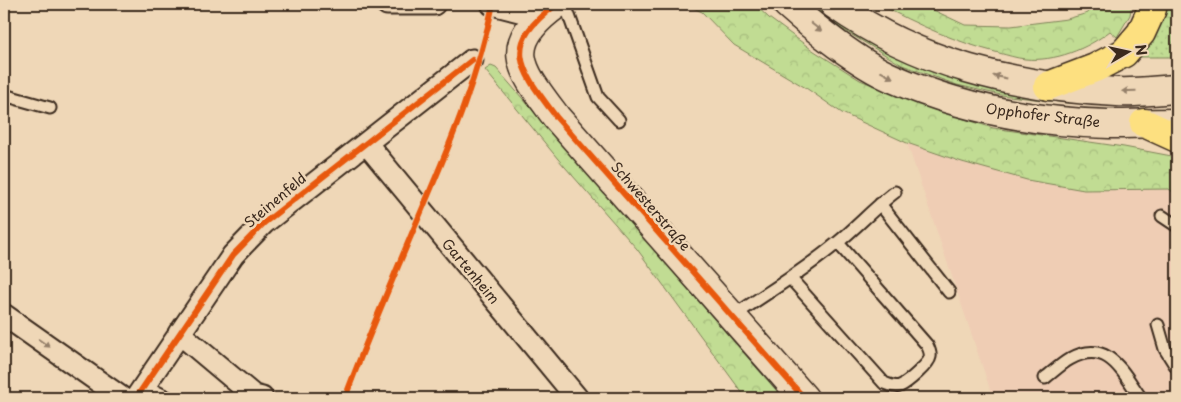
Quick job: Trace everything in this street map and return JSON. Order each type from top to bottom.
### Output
[{"type":"highway","points":[[1048,86],[1095,68],[1124,53],[1141,33],[1152,9],[1152,4]]},
{"type":"highway","points":[[1144,123],[1177,138]]},
{"type":"main road","name":"Opphofer Straße","points":[[787,4],[845,50],[890,77],[940,97],[991,111],[1071,121],[1109,124],[1177,123]]},
{"type":"main road","points":[[834,4],[898,43],[947,63],[998,77],[1048,86],[1118,92],[1177,90]]},
{"type":"main road","name":"Schwesterstraße","points":[[548,10],[529,28],[523,41],[521,54],[524,70],[532,85],[557,118],[804,398]]},
{"type":"street","points":[[388,4],[434,4]]},
{"type":"street","points":[[492,4],[548,10]]},
{"type":"street","name":"Steinenfeld","points":[[140,392],[233,255],[264,224],[472,60]]},
{"type":"street","name":"Gartenheim","points":[[366,143],[577,398]]},
{"type":"street","points":[[4,315],[122,398]]},
{"type":"street","points":[[179,333],[254,396],[262,398]]},
{"type":"lane","points":[[565,4],[598,97],[619,120]]},
{"type":"lane","points":[[4,95],[50,108]]},
{"type":"lane","points":[[732,317],[791,279],[838,243],[895,192]]},
{"type":"lane","points":[[880,204],[949,292]]},
{"type":"lane","points":[[1162,216],[1177,226]]},
{"type":"lane","points":[[791,279],[884,382],[891,386],[905,383],[927,364],[930,358],[927,345],[838,243]]},
{"type":"lane","points":[[1158,325],[1165,349],[1177,368]]},
{"type":"lane","points":[[1045,378],[1070,359],[1087,353],[1099,352],[1114,362],[1141,398]]},
{"type":"lane","points":[[140,392],[169,398]]},
{"type":"shaded area","points":[[907,143],[962,162],[1084,190],[1169,189],[1177,195],[1177,398],[993,398]]},
{"type":"green space","points":[[685,4],[754,4],[769,18],[811,49],[860,80],[930,108],[993,128],[1124,147],[1177,157],[1177,195],[1169,189],[1084,190],[1027,180],[962,162],[907,143],[842,113],[806,88],[734,45],[702,12]]},
{"type":"green space","points":[[804,4],[814,4],[852,29],[891,51],[1177,97],[1177,103],[1067,103],[1001,95],[957,85],[902,65],[817,14]]},
{"type":"green space","points":[[879,4],[926,4],[927,7],[965,25],[1011,26],[1067,19],[1088,13],[1095,4],[1132,4],[1130,15],[1117,37],[1110,31],[1081,49],[1070,53],[1048,58],[1025,59],[967,44],[922,26]]},
{"type":"green space","points":[[1162,4],[1177,4],[1177,57],[1139,57],[1134,55]]},
{"type":"green space","points":[[491,66],[496,68],[783,398],[746,398],[637,249],[558,159],[485,70]]},
{"type":"cycle path","points":[[345,398],[373,325],[454,131],[480,55],[493,4]]},
{"type":"cycle path","points":[[557,4],[539,19],[527,33],[522,46],[522,59],[526,72],[534,86],[557,118],[804,398]]},
{"type":"cycle path","points":[[136,398],[233,255],[264,223],[472,60]]}]
